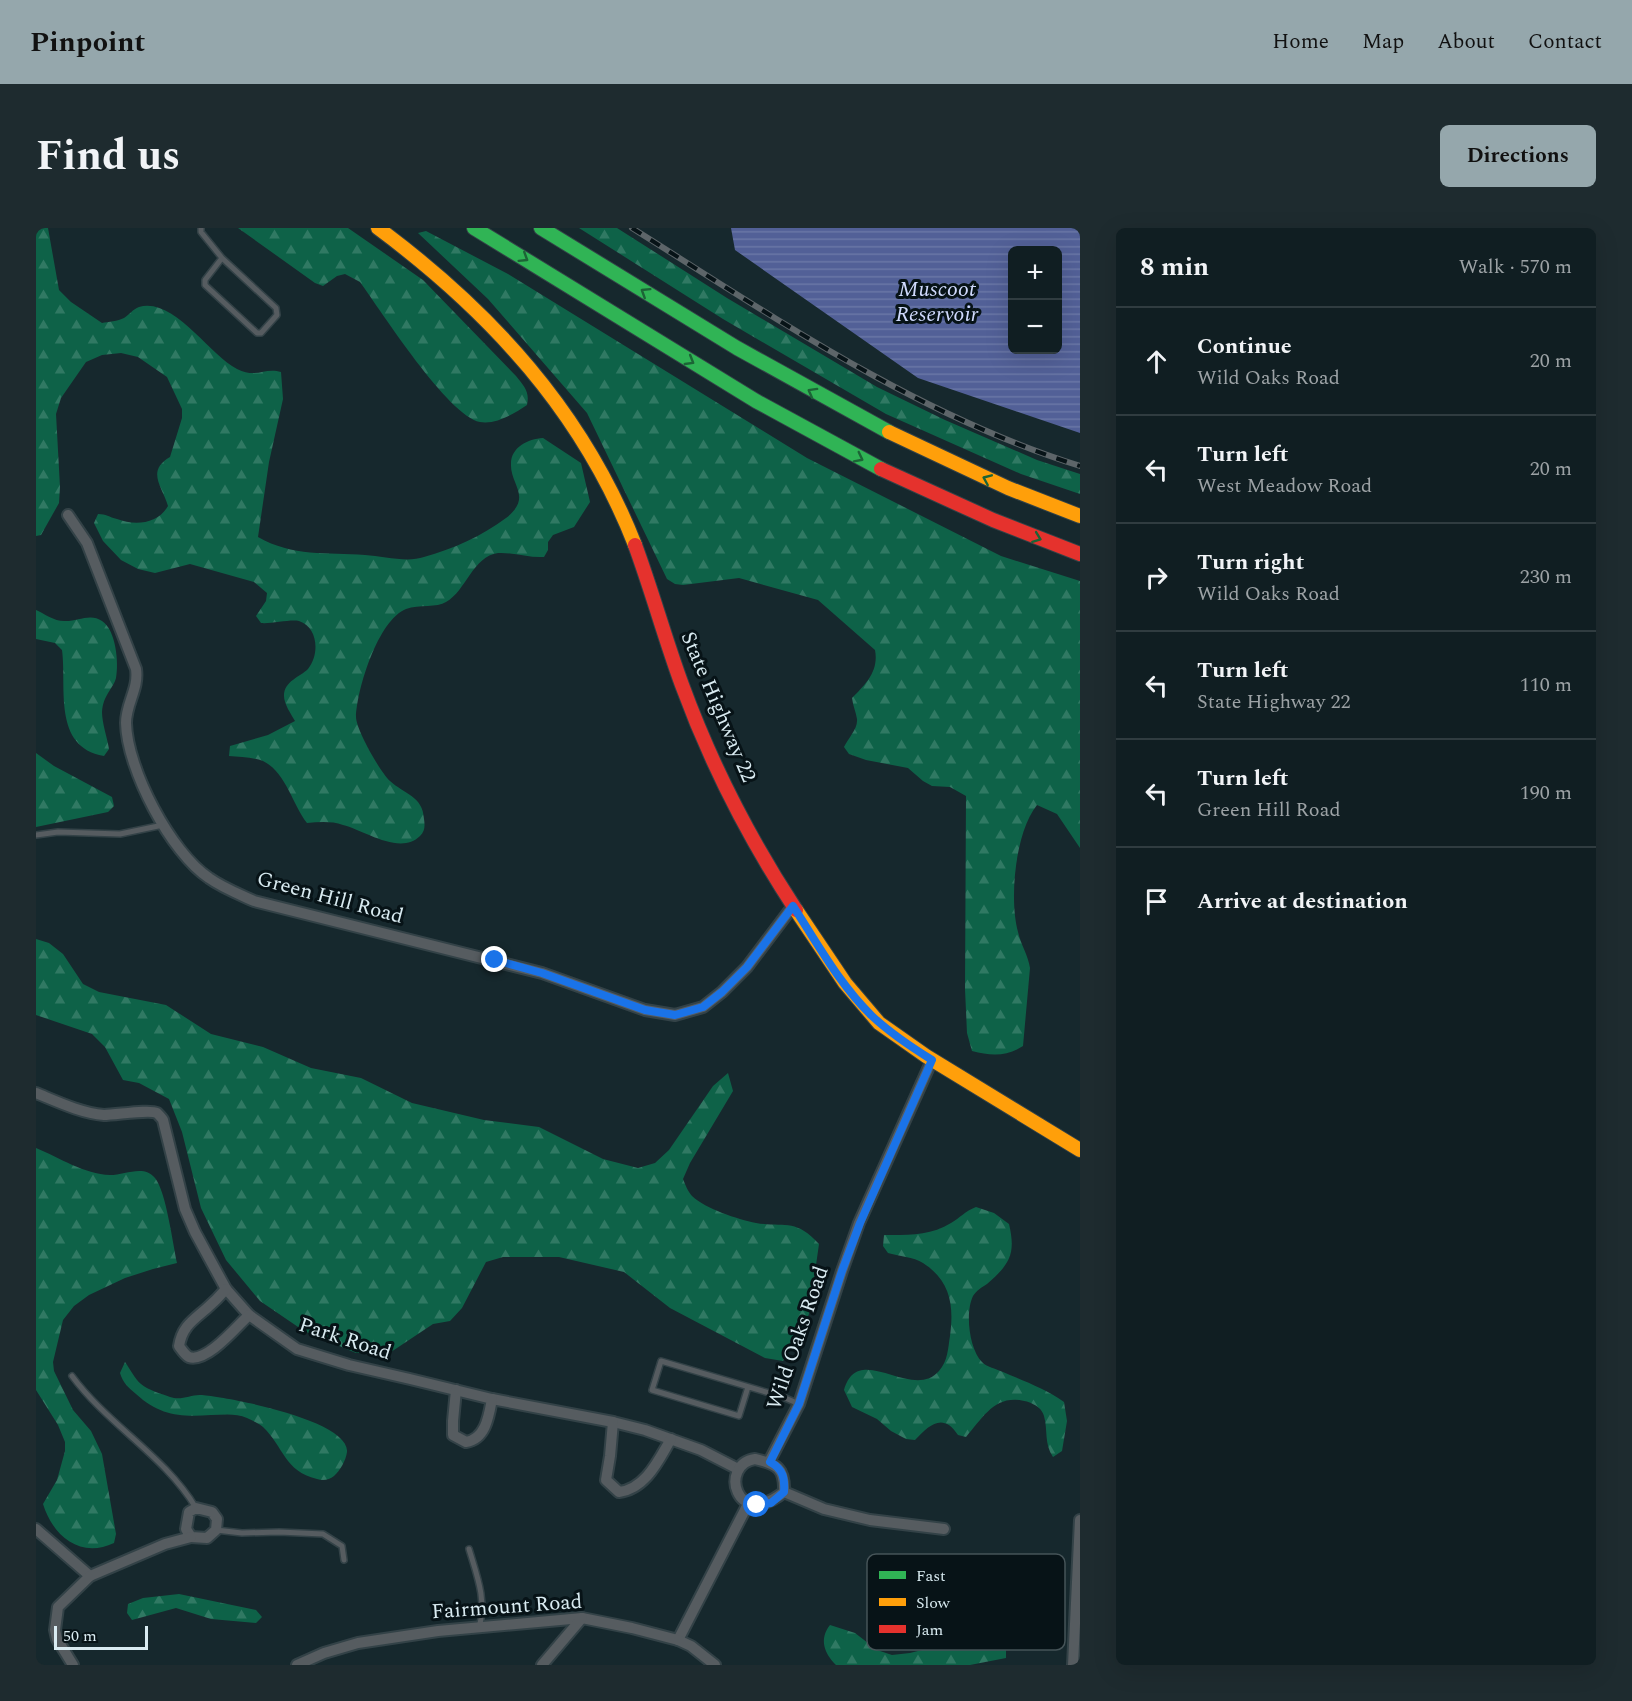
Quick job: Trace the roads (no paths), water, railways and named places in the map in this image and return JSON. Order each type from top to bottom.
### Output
[{"type":"main road","name":"State Highway 22","points":[[378,228],[436,271],[493,325],[544,383],[588,449],[625,521],[683,688],[744,821],[793,906],[841,978],[872,1015],[891,1032],[932,1060],[1080,1150]]},
{"type":"main road","points":[[474,228],[690,361],[850,453],[972,511],[1080,554]]},
{"type":"main road","points":[[541,228],[788,380],[866,422],[986,480],[1080,516]]},
{"type":"street","name":"Green Hill Road","points":[[68,515],[87,543],[136,669],[138,681],[129,705],[126,722],[130,748],[147,797],[174,844],[207,878],[228,890],[254,901],[524,968],[590,989],[645,1010],[675,1015],[703,1007],[722,992],[747,967],[793,906]]},
{"type":"street","name":"Wild Oaks Road","points":[[770,1462],[799,1404],[860,1223],[932,1060]]},
{"type":"street","name":"Park Road","points":[[36,1093],[80,1110],[102,1114],[158,1113],[164,1120],[185,1209],[226,1289],[249,1315],[297,1349],[349,1365],[492,1399],[613,1422],[700,1450],[738,1470]]},
{"type":"street","points":[[226,1289],[208,1308],[189,1321],[181,1334],[179,1346],[183,1352],[190,1357],[200,1357],[209,1353],[249,1315]]},
{"type":"street","points":[[456,1390],[453,1435],[465,1442],[471,1442],[480,1434],[487,1421],[492,1399]]},
{"type":"street","points":[[613,1422],[606,1480],[620,1492],[637,1486],[651,1472],[671,1439]]},
{"type":"street","points":[[749,1460],[770,1462],[783,1474],[784,1492],[771,1503],[748,1504],[736,1488],[735,1478],[738,1470],[749,1460]]},
{"type":"street","points":[[784,1492],[824,1509],[858,1517],[944,1529]]},
{"type":"street","points":[[678,1640],[748,1504]]},
{"type":"street","points":[[73,1665],[57,1639],[55,1630],[58,1607],[90,1576],[165,1544],[191,1537],[207,1538],[216,1530],[217,1519],[212,1512],[196,1508],[189,1512],[186,1529],[191,1537]]},
{"type":"street","points":[[1073,1665],[1080,1520]]},
{"type":"street","points":[[36,1529],[90,1576]]},
{"type":"street","points":[[542,1665],[582,1618]]},
{"type":"street","name":"Fairmount Road","points":[[297,1665],[324,1653],[358,1643],[438,1631],[582,1618],[678,1640],[691,1646],[715,1665]]},
{"type":"lane","points":[[201,228],[201,232],[222,258],[276,308],[277,315],[261,333],[257,333],[205,285],[205,280],[222,258]]},
{"type":"lane","points":[[36,836],[58,832],[120,834],[163,825]]},
{"type":"lane","points":[[748,1386],[739,1416],[652,1390],[661,1361],[748,1386],[799,1404]]},
{"type":"lane","points":[[72,1376],[87,1396],[146,1449],[186,1491],[196,1508]]},
{"type":"lane","points":[[216,1530],[242,1533],[323,1534],[342,1546],[344,1560]]},
{"type":"lane","points":[[469,1549],[484,1612],[479,1628]]},
{"type":"water","name":"Muscoot Reservoir","points":[[731,228],[1080,228],[1080,433],[918,378],[735,250]]},
{"type":"railway","points":[[632,228],[848,362],[904,392],[1020,445],[1080,466]]}]
